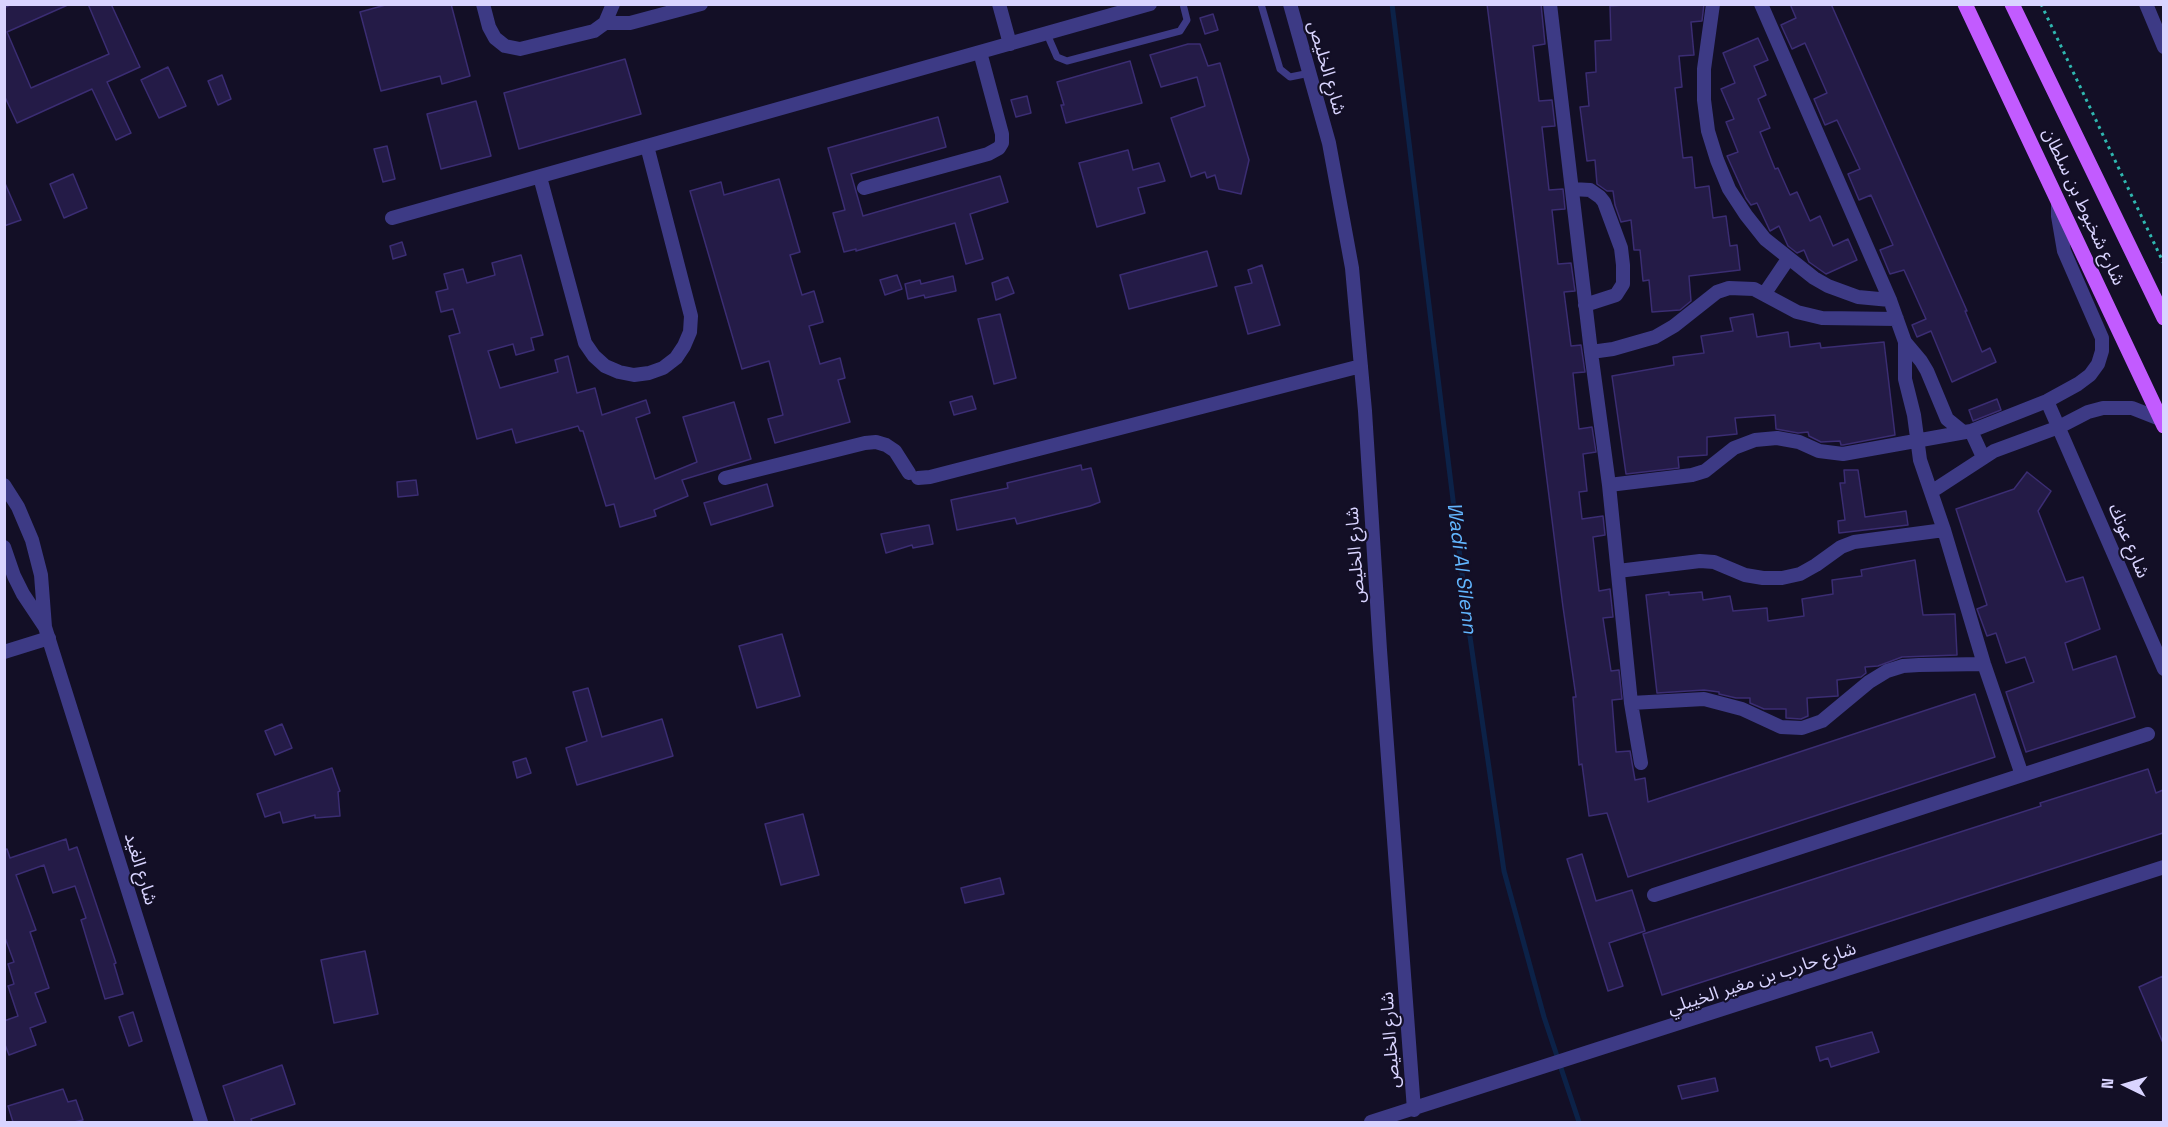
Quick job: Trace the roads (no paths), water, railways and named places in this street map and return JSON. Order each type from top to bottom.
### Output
[{"type":"main road","name":"شارع شخبوط بن سلطان","points":[[1965,4],[2162,422]]},
{"type":"main road","name":"شارع شخبوط بن سلطان","points":[[2012,4],[2163,318]]},
{"type":"main road","points":[[2022,4],[2031,42]]},
{"type":"street","points":[[483,4],[489,27],[495,38],[505,46],[512,48],[529,48],[594,31],[605,22],[613,4]]},
{"type":"street","points":[[605,22],[630,24],[701,4]]},
{"type":"street","points":[[999,4],[1010,44]]},
{"type":"street","points":[[392,218],[1150,4]]},
{"type":"street","name":"شارع الخليص","points":[[1290,4],[1329,143],[1352,268],[1414,1110]]},
{"type":"street","points":[[1550,4],[1585,305],[1609,485],[1631,703],[1641,763]]},
{"type":"street","points":[[1713,4],[1706,48],[1704,100],[1708,130],[1729,189],[1765,239],[1814,278],[1843,292],[1866,298],[1890,300]]},
{"type":"street","points":[[1761,4],[1890,300],[1905,342],[1905,379],[1914,416],[1920,460],[1944,530],[1984,664],[2022,775]]},
{"type":"street","points":[[2146,4],[2163,47]]},
{"type":"street","points":[[864,188],[988,154],[999,148],[1002,143],[1002,134],[980,52]]},
{"type":"street","points":[[540,177],[585,343],[594,356],[612,369],[634,375],[649,373],[663,368],[675,358],[687,339],[691,316],[647,147]]},
{"type":"street","points":[[1572,189],[1590,190],[1600,196],[1618,239],[1623,265],[1623,284],[1616,295],[1585,305]]},
{"type":"street","points":[[1609,485],[1692,475],[1705,471],[1734,448],[1755,440],[1777,438],[1799,442],[1831,454],[1843,454],[1967,432],[2047,401],[2078,384],[2090,375],[2098,364],[2102,351],[2102,338],[2064,251],[2058,216],[2058,199]]},
{"type":"street","points":[[1765,293],[1788,259]]},
{"type":"street","points":[[1591,352],[1613,350],[1655,337],[1674,326],[1717,292],[1729,288],[1754,289],[1797,312],[1822,318],[1897,319]]},
{"type":"street","points":[[1905,342],[1927,371],[1947,419],[1952,425],[1967,432],[1983,457]]},
{"type":"street","points":[[725,478],[876,442],[895,451],[914,476],[930,477],[1361,366]]},
{"type":"street","name":"شارع عونك","points":[[2047,401],[2163,669]]},
{"type":"street","points":[[1931,492],[1983,457],[2059,427],[2088,412],[2118,406],[2132,408],[2162,422]]},
{"type":"street","name":"شارع الغيد","points":[[4,485],[26,523],[37,557],[44,592],[47,633],[201,1122]]},
{"type":"street","points":[[1618,571],[1700,561],[1714,562],[1746,575],[1782,578],[1800,574],[1840,547],[1854,542],[1944,530]]},
{"type":"street","name":"شارع الغيد","points":[[4,547],[22,594],[47,633]]},
{"type":"street","points":[[4,652],[47,633]]},
{"type":"street","points":[[1631,703],[1704,699],[1742,709],[1781,726],[1802,728],[1822,721],[1869,682],[1887,671],[1903,666],[1984,664]]},
{"type":"street","points":[[1654,895],[2148,734]]},
{"type":"street","name":"شارع حارب بن مغير الخييلي","points":[[1371,1122],[1617,1045],[2163,867]]},
{"type":"lane","points":[[1047,33],[1057,57],[1067,61],[1180,31],[1187,20],[1183,4]]},
{"type":"lane","points":[[1261,4],[1280,69],[1290,77],[1310,73]]},
{"type":"waterway","name":"Wadi Al Silenn","points":[[1392,4],[1469,630],[1504,871],[1544,1017],[1579,1122]]}]
